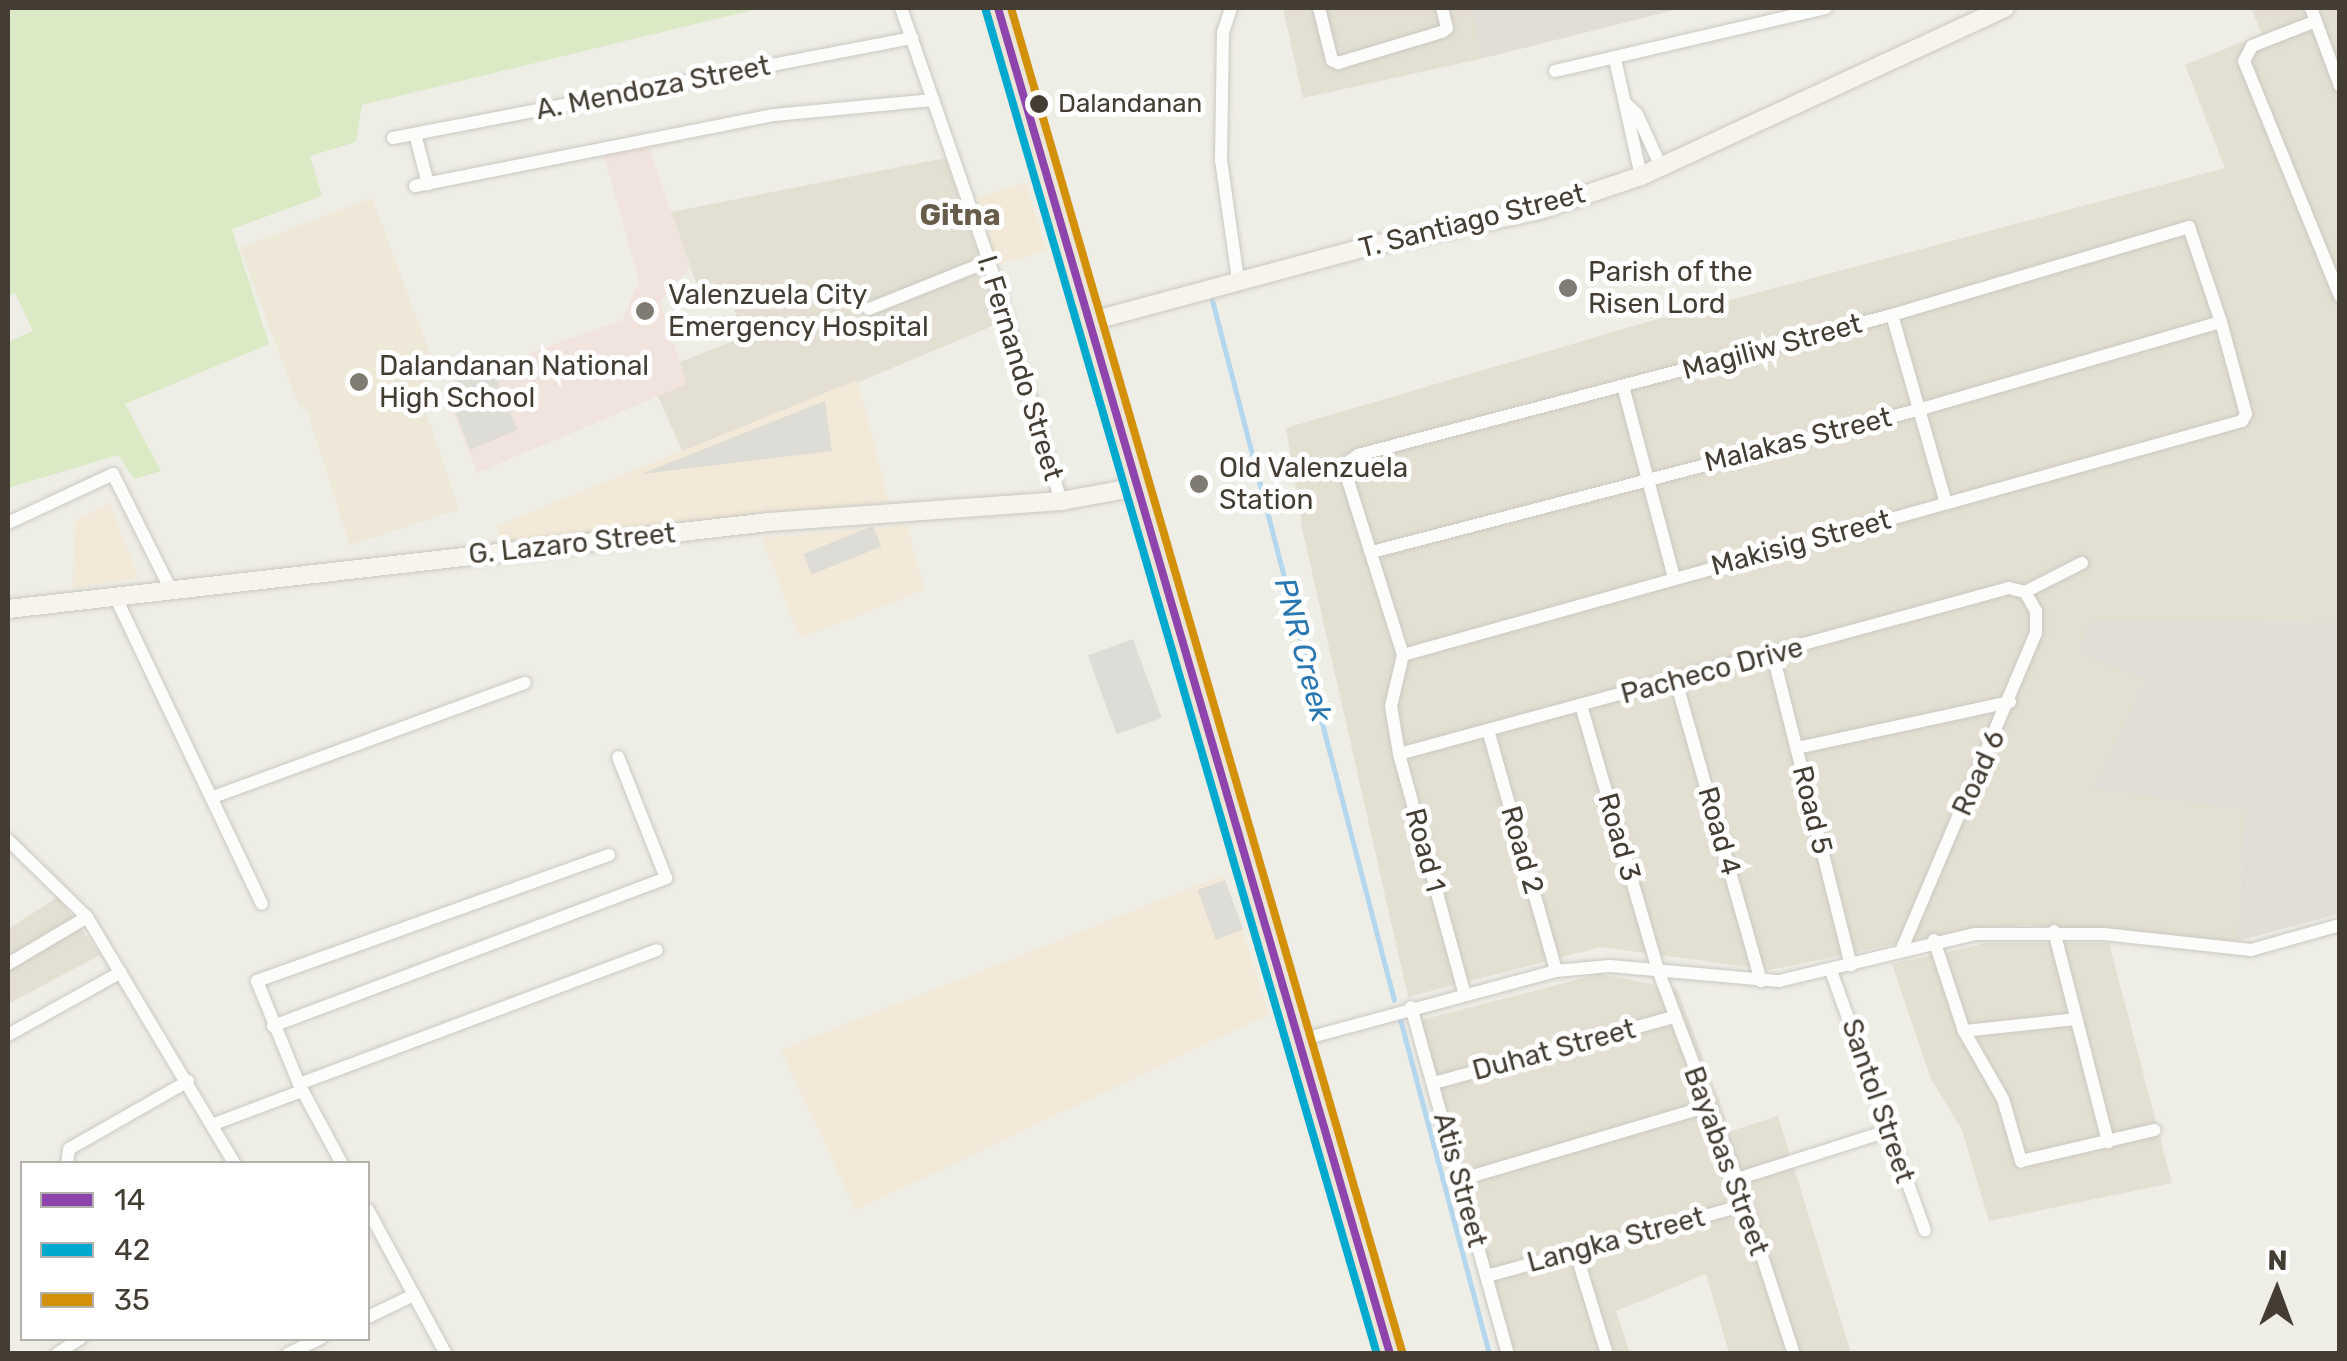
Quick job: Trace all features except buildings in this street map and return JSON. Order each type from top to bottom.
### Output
[{"type":"highway","points":[[998,8],[1390,1354]]},
{"type":"street","name":"I. Fernando Street","points":[[901,8],[989,261],[1061,501]]},
{"type":"street","points":[[1233,8],[1223,33],[1221,160],[1238,280]]},
{"type":"street","points":[[1319,8],[1332,60],[1338,63],[1442,32],[1448,28],[1442,8]]},
{"type":"street","points":[[1555,72],[1826,8]]},
{"type":"street","name":"T. Santiago Street","points":[[1088,322],[1238,280],[1540,210],[1641,176],[1970,15],[2005,8]]},
{"type":"street","points":[[2340,86],[2314,14],[2252,46],[2244,61],[2340,296]]},
{"type":"street","name":"A. Mendoza Street","points":[[393,138],[912,38]]},
{"type":"street","points":[[1615,59],[1626,104],[1623,118],[1641,176]]},
{"type":"street","points":[[415,134],[422,185],[684,130],[934,100]]},
{"type":"street","points":[[1626,104],[1638,114],[1662,168]]},
{"type":"street","name":"Magiliw Street","points":[[1372,552],[1347,463],[1892,315],[2189,227],[2195,230],[2221,322]]},
{"type":"street","points":[[869,309],[989,261]]},
{"type":"street","points":[[1892,315],[1946,503]]},
{"type":"street","name":"Malakas Street","points":[[1372,552],[1921,409],[2221,322]]},
{"type":"street","name":"Makisig Street","points":[[1403,655],[2242,421],[2246,414],[2221,322]]},
{"type":"street","points":[[1623,386],[1674,578]]},
{"type":"street","points":[[8,523],[113,474],[171,590]]},
{"type":"street","name":"G. Lazaro Street","points":[[8,609],[770,522],[1061,501],[1137,488]]},
{"type":"street","points":[[1372,552],[1403,655]]},
{"type":"street","points":[[2026,592],[2082,562]]},
{"type":"street","name":"Pacheco Drive","points":[[1399,754],[2009,588],[2026,592]]},
{"type":"street","name":"Road 6","points":[[1901,951],[2010,702],[2036,633],[2036,611],[2026,592]]},
{"type":"street","points":[[115,596],[262,904]]},
{"type":"street","name":"Road 1","points":[[1403,655],[1390,706],[1399,754],[1464,992]]},
{"type":"street","name":"Road 5","points":[[1773,655],[1851,965]]},
{"type":"street","name":"Road 4","points":[[1676,681],[1761,982]]},
{"type":"street","points":[[212,797],[525,683]]},
{"type":"street","points":[[1797,748],[2010,702]]},
{"type":"street","name":"Road 3","points":[[1581,705],[1658,970]]},
{"type":"street","name":"Road 2","points":[[1488,730],[1556,971]]},
{"type":"street","points":[[273,1026],[666,878],[618,757]]},
{"type":"street","points":[[8,840],[87,916],[234,1161]]},
{"type":"street","points":[[340,1161],[256,988],[265,975],[610,855]]},
{"type":"street","points":[[8,964],[87,916]]},
{"type":"street","points":[[1300,1040],[1464,992],[1556,971],[1658,970],[1761,982],[1831,971],[1934,940],[2054,930],[2251,950],[2340,925]]},
{"type":"street","points":[[2054,930],[2108,1142]]},
{"type":"street","points":[[1934,940],[1964,1031],[2003,1099],[2021,1160],[2154,1130]]},
{"type":"street","points":[[214,1124],[656,950]]},
{"type":"street","name":"Bayabas Street","points":[[1658,970],[1706,1107],[1737,1179],[1794,1354]]},
{"type":"street","name":"Santol Street","points":[[1831,971],[1925,1230]]},
{"type":"street","points":[[8,1035],[121,972]]},
{"type":"street","name":"Atis Street","points":[[1411,1007],[1508,1354]]},
{"type":"street","name":"Duhat Street","points":[[1434,1084],[1674,1017]]},
{"type":"street","points":[[1964,1031],[2076,1019]]},
{"type":"street","points":[[68,1161],[70,1149],[188,1081]]},
{"type":"street","points":[[1459,1180],[1706,1107]]},
{"type":"street","points":[[1737,1179],[1886,1131]]},
{"type":"street","name":"Langka Street","points":[[1487,1276],[1744,1205]]},
{"type":"street","points":[[370,1214],[446,1354]]},
{"type":"street","points":[[1575,1250],[1607,1354]]},
{"type":"street","points":[[370,1316],[414,1295]]},
{"type":"street","points":[[288,1354],[315,1341]]},
{"type":"shaded area","points":[[1283,8],[1474,8],[1480,59],[1303,98]]},
{"type":"shaded area","points":[[1474,8],[1682,8],[1480,59]]},
{"type":"shaded area","points":[[2251,8],[2339,8],[2339,622],[2092,620],[2079,652],[2145,678],[2096,788],[2245,810],[2237,941],[2026,925],[1967,929],[1769,970],[1601,947],[1408,997],[1303,532],[1286,428],[1637,325],[2225,168],[2185,65],[2262,34]]},
{"type":"shaded area","name":"Valenzuela City Emergency Hospital","points":[[648,144],[690,268],[660,302],[687,384],[477,473],[445,393],[450,382],[622,320],[639,281],[604,155]]},
{"type":"shaded area","points":[[945,158],[1002,322],[684,455],[658,396],[687,384],[680,362],[743,337],[726,283],[699,291],[671,212]]},
{"type":"shaded area","points":[[1026,183],[1046,250],[998,265],[977,198]]},
{"type":"shaded area","name":"Dalandanan National High School","points":[[372,198],[436,370],[420,395],[459,509],[350,545],[307,411],[299,406],[240,248]]},
{"type":"shaded area","points":[[492,367],[517,430],[470,449],[445,386]]},
{"type":"shaded area","points":[[857,380],[889,502],[501,542],[497,526]]},
{"type":"shaded area","points":[[825,401],[832,451],[641,474]]},
{"type":"shaded area","points":[[110,503],[138,578],[73,588],[75,521]]},
{"type":"shaded area","points":[[907,525],[924,590],[800,638],[762,538]]},
{"type":"shaded area","points":[[873,526],[881,546],[812,574],[803,554]]},
{"type":"shaded area","points":[[2091,620],[2339,622],[2339,914],[2237,941],[2245,810],[2095,788],[2145,679],[2079,652]]},
{"type":"shaded area","points":[[1133,639],[1162,718],[1117,734],[1088,655]]},
{"type":"shaded area","points":[[1224,875],[1269,1014],[856,1210],[781,1050]]},
{"type":"shaded area","points":[[1225,880],[1243,930],[1216,940],[1198,890]]},
{"type":"shaded area","points":[[58,897],[100,955],[8,1004],[8,929]]},
{"type":"shaded area","points":[[1987,943],[2109,943],[2172,1183],[1989,1221],[1962,1130],[1931,1079],[1892,964]]},
{"type":"shaded area","points":[[1599,974],[1677,989],[1731,1131],[1778,1116],[1851,1353],[1729,1353],[1706,1274],[1616,1311],[1630,1353],[1500,1353],[1410,1023]]},
{"type":"green space","points":[[8,8],[761,8],[362,105],[356,142],[310,156],[322,196],[232,229],[269,344],[125,404],[161,471],[134,479],[118,455],[8,488],[8,342],[33,331],[15,293],[8,296]]},
{"type":"waterway","name":"PNR Creek","points":[[1212,300],[1394,1000]]},
{"type":"waterway","name":"PNR Creek","points":[[1400,1019],[1489,1354]]},
{"type":"transit line","name":"14","points":[[998,8],[1390,1354]]},
{"type":"transit line","name":"35","points":[[1011,8],[1402,1351]]},
{"type":"transit line","name":"42","points":[[986,11],[1377,1354]]},
{"type":"place","name":"Dalandanan","points":[[1039,104]]},
{"type":"place","name":"Parish of the Risen Lord","points":[[1568,288]]},
{"type":"place","name":"Valenzuela City Emergency Hospital","points":[[645,311]]},
{"type":"place","name":"Dalandanan National High School","points":[[359,382]]},
{"type":"place","name":"Old Valenzuela Station","points":[[1199,484]]},
{"type":"district","name":"Gitna","points":[[960,215]]}]
